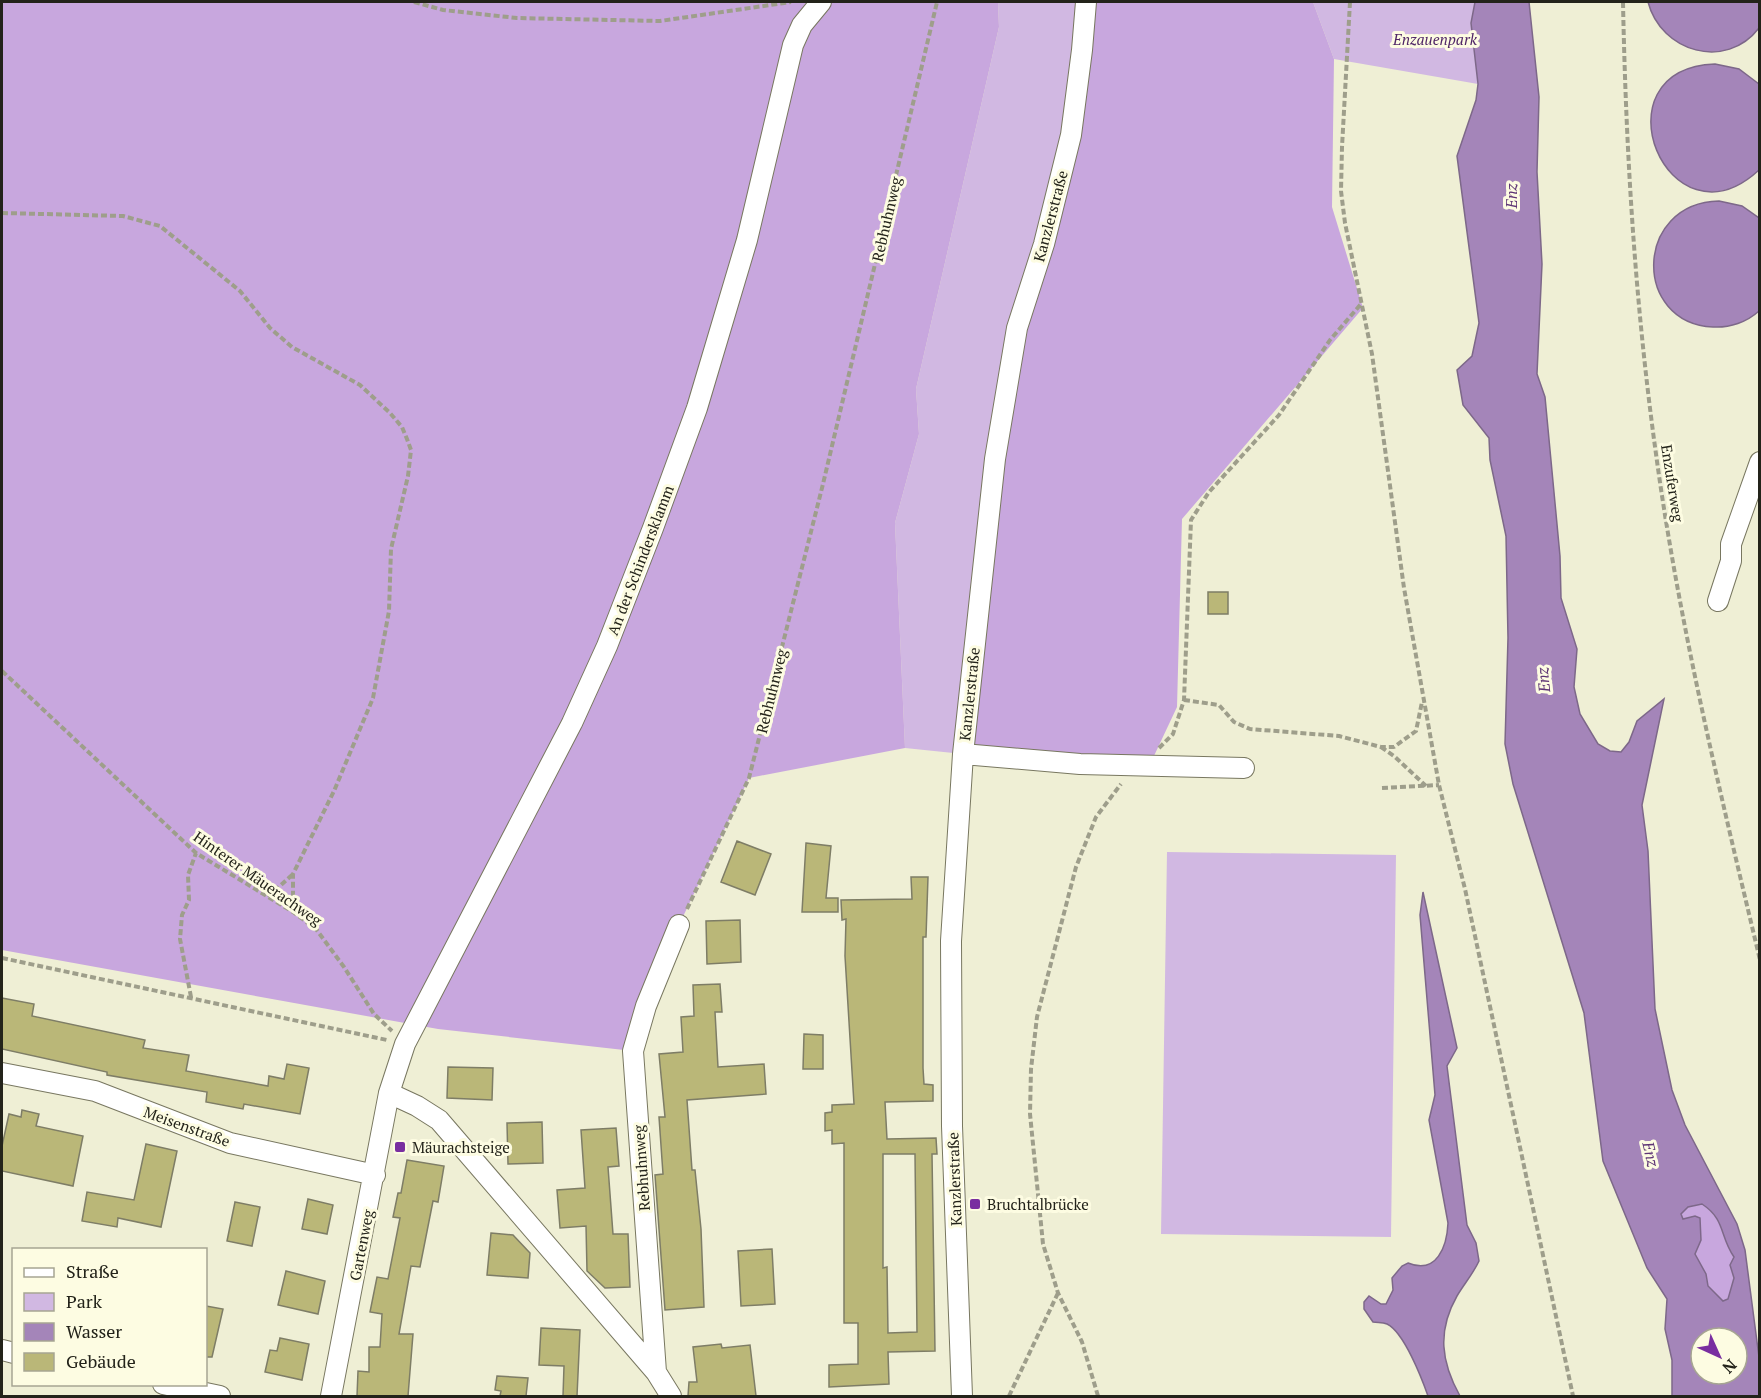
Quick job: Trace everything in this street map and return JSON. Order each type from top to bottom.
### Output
[{"type":"street","name":"An der Schindersklamm","points":[[388,1093],[405,1044],[572,723],[607,646],[697,408],[747,240],[793,45],[802,25],[821,2]]},
{"type":"street","name":"Kanzlerstraße","points":[[962,1396],[952,1126],[951,941],[963,754],[995,459],[1017,328],[1044,244],[1071,135],[1083,50],[1086,2]]},
{"type":"street","points":[[1718,601],[1731,561],[1731,544],[1760,462]]},
{"type":"street","points":[[963,754],[1080,764],[1244,768]]},
{"type":"street","name":"Rebhuhnweg","points":[[656,1372],[633,1051],[646,1006],[679,925]]},
{"type":"street","name":"Meisenstraße","points":[[2,1073],[95,1091],[230,1143],[375,1175]]},
{"type":"street","points":[[388,1093],[417,1106],[439,1120],[656,1372],[671,1396]]},
{"type":"street","name":"Gartenweg","points":[[331,1396],[375,1175],[388,1093]]},
{"type":"street","points":[[172,1386],[220,1396]]},
{"type":"path","points":[[414,2],[443,10],[517,18],[660,21],[791,2]]},
{"type":"path","name":"Rebhuhnweg","points":[[679,925],[749,778],[823,483],[937,2]]},
{"type":"path","points":[[1350,2],[1341,191],[1372,354],[1387,477],[1422,699],[1573,1396]]},
{"type":"path","name":"Enzuferweg","points":[[1623,2],[1625,118],[1631,212],[1640,331],[1656,456],[1696,687],[1760,960]]},
{"type":"path","points":[[2,213],[123,216],[160,226],[240,291],[270,328],[292,347],[360,385],[390,413],[405,433],[411,450],[410,461],[391,549],[389,611],[372,698],[334,791],[293,874],[268,897]]},
{"type":"path","points":[[1098,1396],[1082,1342],[1058,1293],[1043,1244],[1030,1114],[1032,1041],[1065,900],[1085,841],[1107,800],[1173,734],[1184,700],[1191,520],[1209,492],[1279,415],[1330,340],[1361,304]]},
{"type":"path","name":"Hinterer Mäuerachweg","points":[[2,671],[196,853],[293,912],[315,929],[344,967],[374,1014],[405,1044]]},
{"type":"path","points":[[1184,700],[1219,705],[1234,722],[1250,729],[1339,736],[1381,747],[1394,747],[1416,730],[1422,699]]},
{"type":"path","points":[[1381,747],[1426,786]]},
{"type":"path","points":[[1382,788],[1439,785]]},
{"type":"path","points":[[191,997],[180,939],[182,915],[189,900],[188,876],[196,853]]},
{"type":"path","points":[[293,874],[293,912]]},
{"type":"path","points":[[2,958],[405,1044]]},
{"type":"path","points":[[1009,1396],[1058,1293]]},
{"type":"green space","points":[[998,2],[1086,2],[963,754],[905,748],[895,523],[919,434],[916,389],[999,27]]},
{"type":"green space","name":"Enzauenpark","points":[[1313,2],[1475,2],[1471,23],[1478,84],[1334,59]]},
{"type":"green space","points":[[1167,852],[1396,855],[1391,1237],[1161,1234]]},
{"type":"shaded area","points":[[2,2],[998,2],[999,27],[916,389],[919,434],[895,523],[905,748],[749,778],[679,925],[633,1051],[438,1029],[2,950]]},
{"type":"shaded area","points":[[1086,2],[1313,2],[1334,59],[1332,207],[1363,308],[1182,519],[1177,707],[1153,758],[963,754],[995,459],[1044,244]]},
{"type":"shaded area","points":[[1702,1204],[1719,1222],[1734,1257],[1730,1265],[1734,1278],[1728,1299],[1723,1301],[1708,1286],[1706,1274],[1695,1254],[1701,1240],[1700,1218],[1695,1216],[1683,1219],[1681,1214],[1688,1207]]},
{"type":"water","name":"Enz","points":[[1475,2],[1529,2],[1539,97],[1537,172],[1542,264],[1537,374],[1545,397],[1560,556],[1561,598],[1577,649],[1574,687],[1580,714],[1598,744],[1610,751],[1621,752],[1629,742],[1637,721],[1664,699],[1642,805],[1648,851],[1655,1009],[1672,1090],[1685,1125],[1737,1224],[1745,1250],[1759,1357],[1759,1396],[1672,1396],[1672,1360],[1665,1329],[1667,1299],[1647,1268],[1603,1161],[1584,1013],[1513,784],[1505,744],[1508,638],[1506,536],[1490,460],[1489,438],[1463,405],[1457,370],[1472,356],[1479,323],[1457,156],[1476,100],[1478,84],[1471,23]],"holes":[[[1702,1204],[1719,1222],[1734,1257],[1730,1265],[1734,1278],[1728,1299],[1723,1301],[1708,1286],[1706,1274],[1695,1254],[1701,1240],[1700,1218],[1695,1216],[1683,1219],[1681,1214],[1688,1207]]]},
{"type":"water","points":[[1648,2],[1759,2],[1759,28],[1745,41],[1730,49],[1713,52],[1696,50],[1680,44],[1666,33],[1655,19]]},
{"type":"water","points":[[1715,64],[1739,69],[1759,84],[1759,170],[1726,190],[1696,190],[1673,175],[1657,150],[1651,122],[1657,94],[1678,73]]},
{"type":"water","points":[[1719,201],[1742,206],[1759,218],[1759,311],[1738,324],[1713,327],[1687,321],[1668,306],[1657,286],[1654,263],[1658,241],[1671,221],[1691,207]]},
{"type":"water","points":[[1423,892],[1457,1048],[1447,1066],[1467,1225],[1476,1243],[1479,1261],[1457,1296],[1446,1322],[1444,1334],[1445,1359],[1460,1396],[1428,1396],[1412,1357],[1400,1336],[1387,1324],[1373,1322],[1364,1309],[1364,1302],[1369,1296],[1381,1304],[1386,1304],[1393,1290],[1392,1278],[1402,1266],[1408,1263],[1418,1266],[1433,1262],[1443,1249],[1447,1232],[1448,1223],[1429,1120],[1435,1095],[1420,915]]},
{"type":"building","points":[[1208,592],[1228,592],[1228,614],[1208,614]]},
{"type":"building","points":[[737,841],[771,854],[755,895],[721,882]]},
{"type":"building","points":[[806,843],[831,846],[826,898],[838,898],[838,912],[802,912]]},
{"type":"building","points":[[911,877],[928,877],[926,937],[923,937],[923,1068],[924,1084],[933,1085],[933,1101],[885,1102],[887,1139],[936,1138],[937,1154],[932,1154],[935,1351],[888,1352],[889,1384],[829,1387],[829,1365],[858,1364],[858,1323],[844,1323],[844,1143],[832,1144],[832,1130],[825,1131],[825,1113],[832,1112],[832,1105],[854,1104],[845,956],[846,919],[842,920],[841,900],[912,899]],"holes":[[[883,1154],[915,1154],[917,1332],[888,1333],[887,1267],[883,1268]]]},
{"type":"building","points":[[740,920],[741,962],[707,964],[706,921]]},
{"type":"building","points":[[720,984],[722,1012],[715,1012],[718,1067],[764,1064],[766,1094],[687,1100],[692,1170],[695,1170],[701,1229],[704,1307],[665,1310],[655,1175],[663,1174],[659,1117],[665,1117],[659,1054],[683,1052],[681,1017],[694,1016],[693,985]]},
{"type":"building","points":[[2,998],[34,1004],[32,1016],[145,1040],[143,1048],[189,1055],[186,1071],[268,1086],[269,1076],[284,1079],[287,1064],[309,1068],[300,1114],[244,1104],[243,1109],[206,1102],[207,1092],[107,1075],[107,1072],[2,1049]]},
{"type":"building","points":[[804,1034],[823,1035],[823,1069],[803,1069]]},
{"type":"building","points":[[448,1067],[493,1068],[492,1100],[447,1098]]},
{"type":"building","points":[[22,1110],[39,1114],[36,1126],[83,1136],[73,1186],[2,1171],[2,1146],[9,1114],[21,1117]]},
{"type":"building","points":[[542,1122],[543,1163],[508,1164],[507,1123]]},
{"type":"building","points":[[616,1128],[619,1166],[608,1167],[613,1234],[628,1234],[630,1287],[605,1288],[587,1271],[586,1226],[560,1228],[557,1190],[585,1188],[581,1130]]},
{"type":"building","points":[[146,1144],[177,1151],[161,1227],[118,1218],[117,1227],[82,1221],[87,1192],[134,1200]]},
{"type":"building","points":[[407,1160],[444,1166],[438,1202],[433,1201],[420,1267],[411,1266],[399,1334],[413,1334],[408,1396],[357,1396],[358,1371],[369,1372],[369,1347],[380,1347],[382,1314],[370,1312],[377,1277],[388,1279],[400,1218],[393,1217],[398,1193],[401,1193]]},
{"type":"building","points":[[308,1199],[333,1205],[327,1234],[302,1229]]},
{"type":"building","points":[[235,1202],[260,1207],[252,1246],[227,1241]]},
{"type":"building","points":[[491,1233],[513,1235],[530,1253],[528,1278],[487,1275]]},
{"type":"building","points":[[772,1249],[775,1304],[741,1306],[738,1251]]},
{"type":"building","points":[[286,1271],[325,1281],[318,1314],[278,1305]]},
{"type":"building","points":[[207,1306],[223,1309],[212,1357],[207,1357]]},
{"type":"building","points":[[541,1328],[580,1330],[577,1396],[563,1396],[564,1366],[539,1365]]},
{"type":"building","points":[[280,1338],[309,1344],[302,1380],[265,1372],[270,1350],[277,1351]]},
{"type":"building","points":[[721,1344],[722,1348],[750,1345],[756,1396],[688,1396],[689,1382],[697,1382],[693,1347]]},
{"type":"building","points":[[497,1376],[528,1378],[526,1396],[500,1396],[501,1391],[495,1390]]},
{"type":"place","name":"Mäurachsteige","points":[[400,1147]]},
{"type":"place","name":"Bruchtalbrücke","points":[[975,1204]]}]
